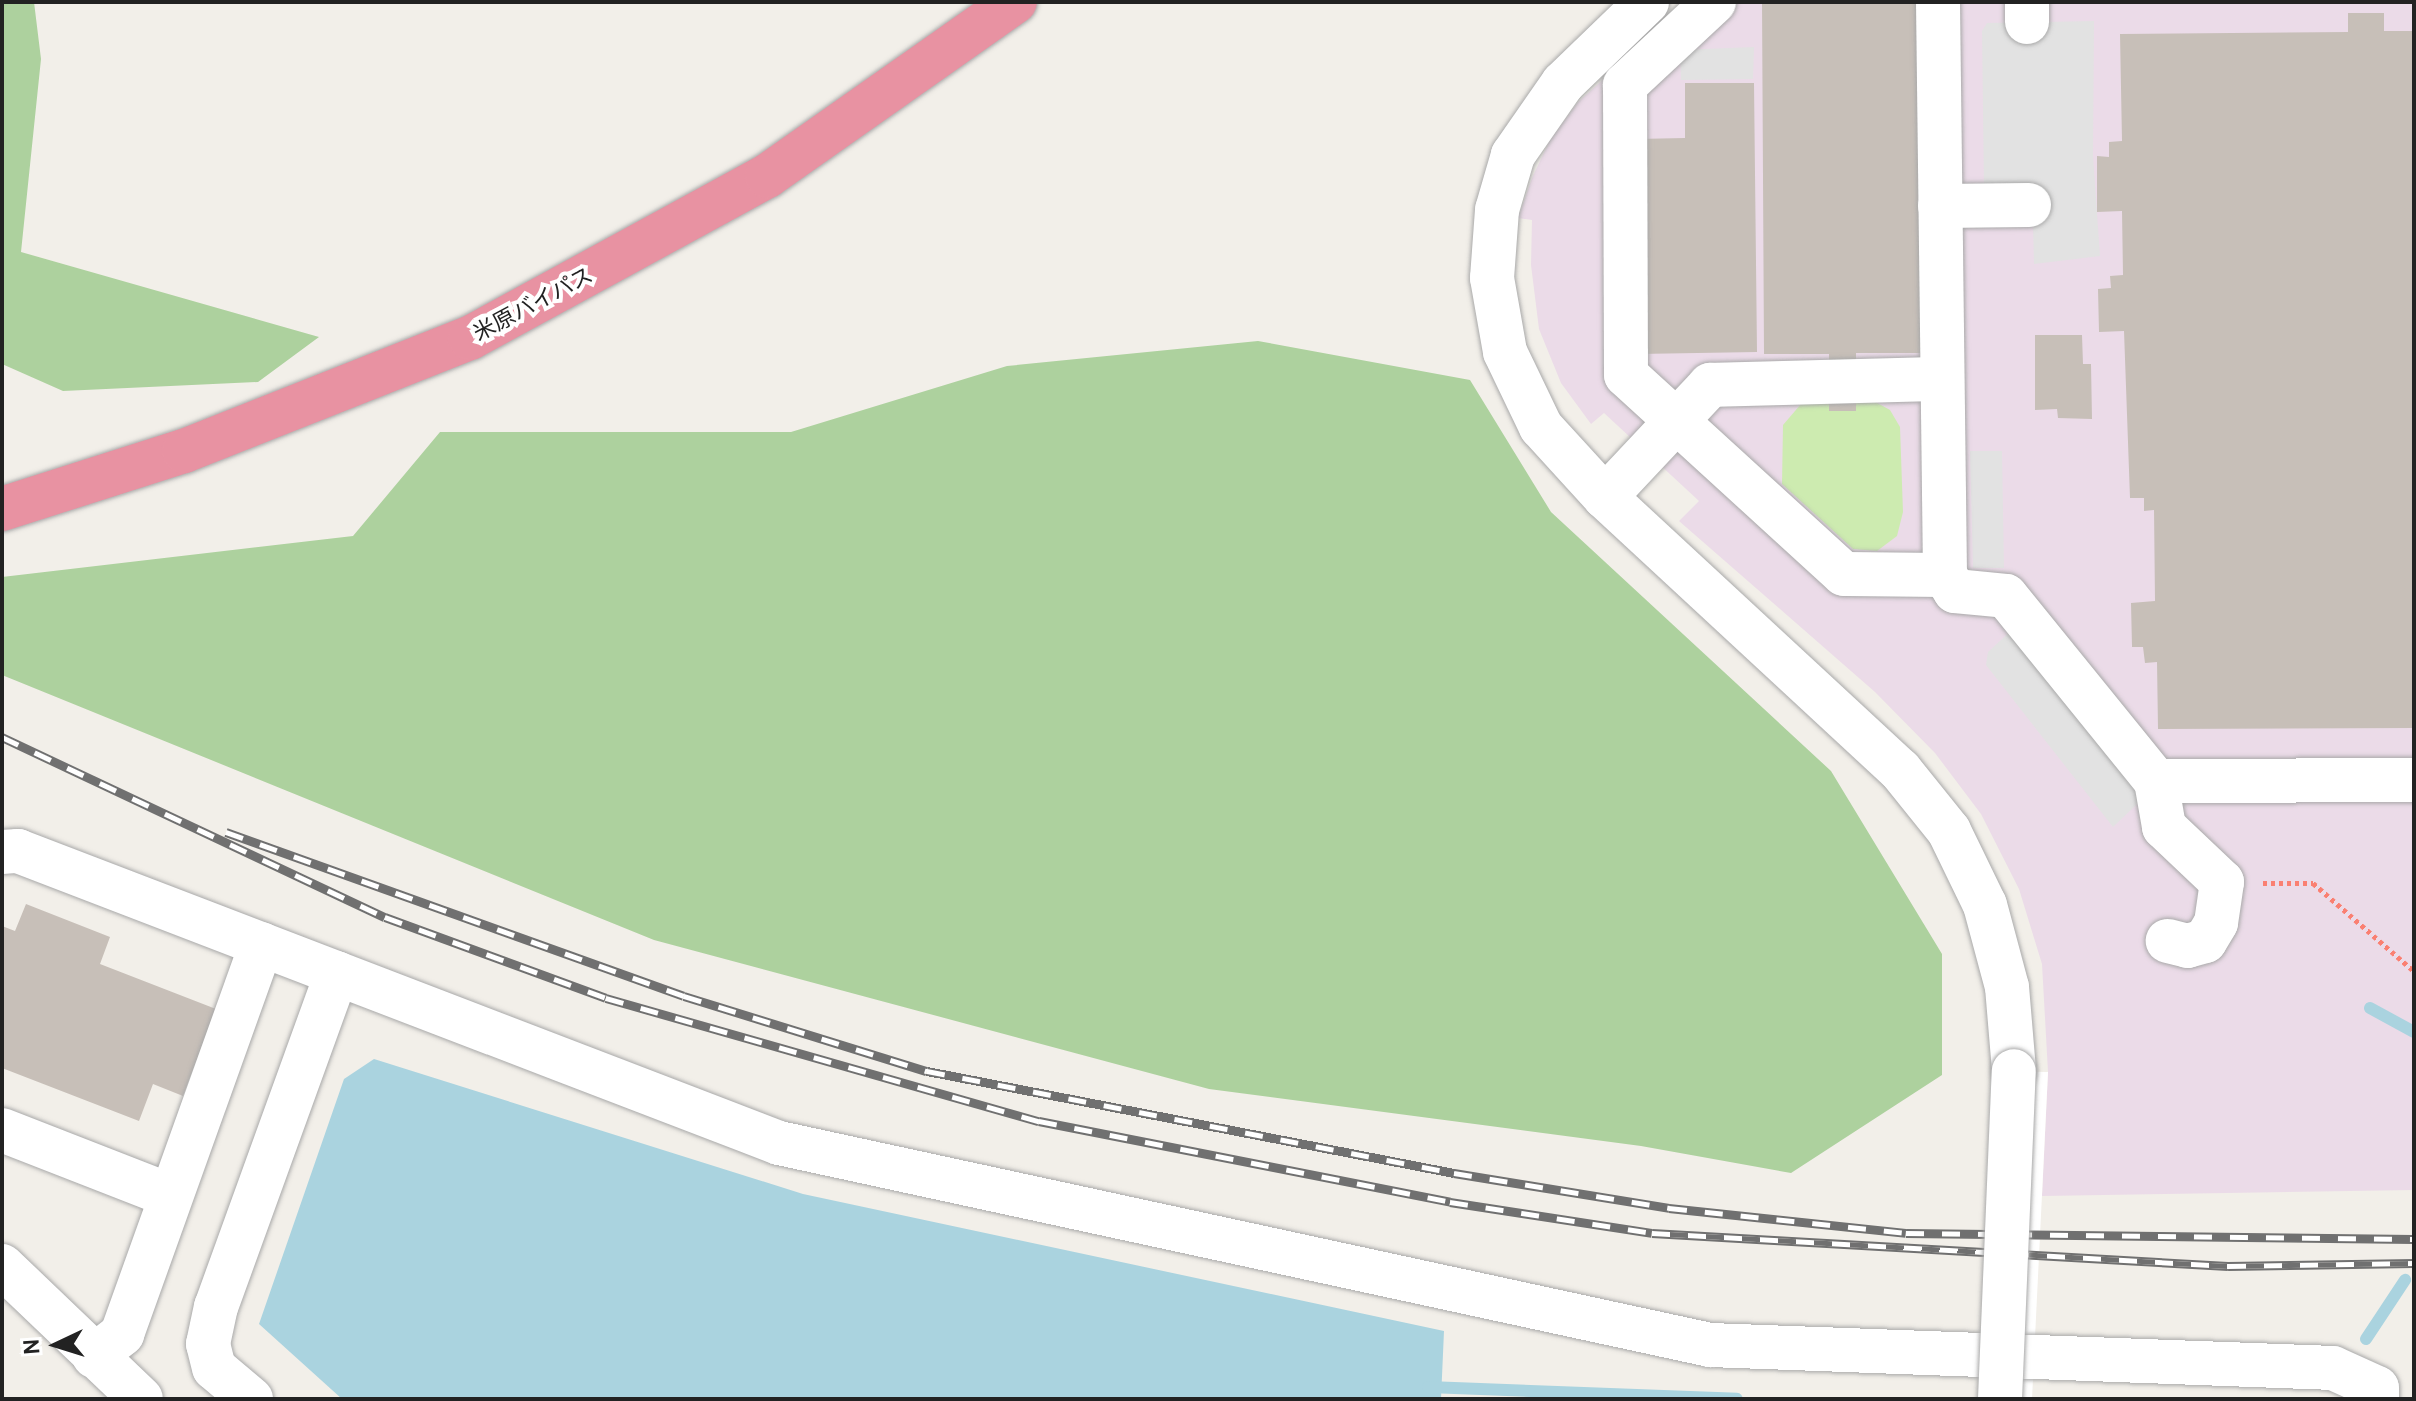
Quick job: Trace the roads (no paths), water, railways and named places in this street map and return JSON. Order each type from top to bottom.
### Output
[{"type":"highway","name":"米原バイパス","points":[[2,509],[184,451],[470,338],[767,176],[1015,2]]},
{"type":"street","points":[[1647,2],[1609,35],[1533,120],[1513,155],[1497,210],[1492,278],[1505,352],[1541,427],[1605,497],[1889,760],[1949,831],[1985,905],[2007,987],[2014,1071],[2000,1399]]},
{"type":"street","points":[[1714,2],[1625,85],[1626,375],[1844,574],[1945,575]]},
{"type":"street","points":[[1938,2],[1945,575],[1955,591],[2006,596],[2156,781],[2164,827],[2222,882],[2216,923],[2205,941],[2188,946],[2168,941]]},
{"type":"street","points":[[1940,206],[2029,205]]},
{"type":"street","points":[[1605,497],[1710,385],[1942,379]]},
{"type":"street","points":[[2156,781],[2414,780]]},
{"type":"street","points":[[2,852],[18,851],[779,1143],[1710,1345],[2333,1368],[2377,1388],[2377,1399]]},
{"type":"street","points":[[94,1356],[122,1334],[262,944]]},
{"type":"street","points":[[251,1399],[214,1368],[208,1344],[216,1307],[337,973]]},
{"type":"street","points":[[2,1130],[171,1196]]},
{"type":"street","points":[[2,1266],[141,1399]]},
{"type":"water","points":[[374,1059],[803,1194],[1444,1331],[1441,1399],[342,1399],[259,1324],[344,1079]]},
{"type":"waterway","points":[[2370,1008],[2414,1032]]},
{"type":"waterway","points":[[2366,1339],[2405,1280]]},
{"type":"waterway","points":[[1428,1387],[1737,1399]]},
{"type":"railway","points":[[2,737],[385,917],[606,998],[1039,1121],[1450,1202],[1652,1233],[2228,1266],[2414,1263]]},
{"type":"railway","points":[[226,832],[684,996],[927,1071],[1454,1173],[1669,1208],[1906,1233],[2414,1239]]}]
